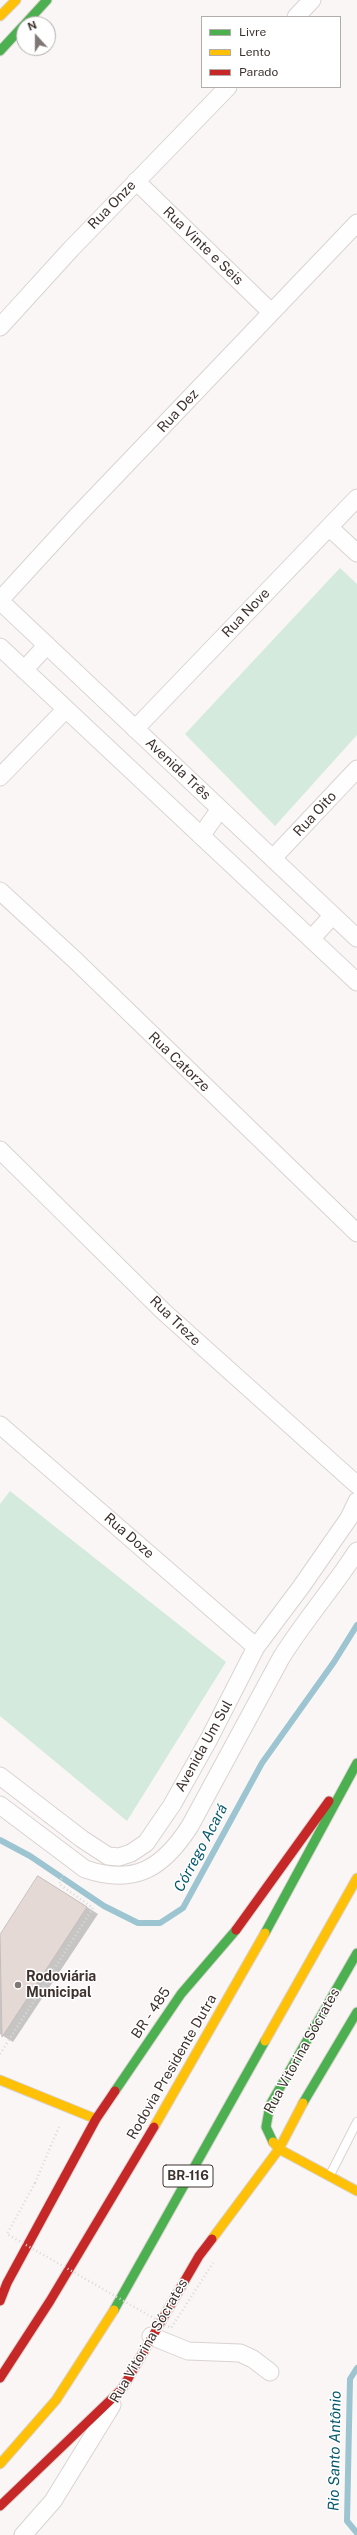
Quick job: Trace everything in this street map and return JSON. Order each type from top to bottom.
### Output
[{"type":"main road","points":[[0,16],[16,0]]},
{"type":"main road","points":[[32,16],[47,0]]},
{"type":"main road","points":[[0,51],[16,33]]},
{"type":"main road","name":"BR - 485","points":[[0,2301],[7,2283],[96,2119],[180,1994],[238,1928],[357,1763]]},
{"type":"main road","name":"Rodovia Presidente Dutra","points":[[0,2378],[50,2301],[146,2140],[297,1877],[357,1763]]},
{"type":"main road","name":"BR-116","points":[[0,2464],[56,2400],[102,2331],[357,1878]]},
{"type":"main road","name":"Rua Vitorina Sócrates","points":[[278,2149],[266,2134],[267,2111],[357,1953]]},
{"type":"main road","name":"Rua Vitorina Sócrates","points":[[122,2389],[151,2336],[213,2235],[248,2193],[278,2149],[293,2120],[357,2012]]},
{"type":"main road","points":[[0,2080],[96,2119]]},
{"type":"main road","points":[[278,2149],[357,2191]]},
{"type":"main road","points":[[0,2506],[122,2389]]},
{"type":"street","points":[[297,16],[312,0]]},
{"type":"street","name":"Rua Onze","points":[[0,327],[136,181],[227,88]]},
{"type":"street","name":"Rua Vinte e Seis","points":[[136,181],[271,312]]},
{"type":"street","name":"Rua Dez","points":[[0,601],[271,312],[357,223]]},
{"type":"street","name":"Rua Nove","points":[[136,729],[330,528],[357,498]]},
{"type":"street","points":[[330,528],[357,553]]},
{"type":"street","name":"Avenida Três","points":[[0,601],[357,938]]},
{"type":"street","points":[[24,670],[47,646]]},
{"type":"street","points":[[0,647],[357,982]]},
{"type":"street","points":[[0,777],[66,709]]},
{"type":"street","name":"Rua Oito","points":[[273,858],[357,769]]},
{"type":"street","points":[[201,836],[220,809]]},
{"type":"street","name":"Rua Catorze","points":[[0,891],[75,960],[357,1233]]},
{"type":"street","points":[[311,939],[333,915]]},
{"type":"street","name":"Rua Treze","points":[[0,1150],[176,1323],[357,1485]]},
{"type":"street","name":"Rua Doze","points":[[0,1425],[256,1647]]},
{"type":"street","name":"Avenida Um Sul","points":[[0,1776],[96,1849],[108,1856],[119,1857],[131,1853],[146,1843],[172,1805],[256,1647],[301,1587],[349,1518],[357,1501]]},
{"type":"street","name":"Avenida Um Sul","points":[[0,1805],[85,1869],[99,1874],[127,1875],[143,1872],[160,1862],[176,1849],[190,1826],[285,1652],[357,1551]]},
{"type":"street","points":[[151,2336],[188,2351],[240,2353],[253,2359],[270,2372]]},
{"type":"street","name":"Rua Vitorina Sócrates","points":[[23,2535],[53,2501],[122,2389]]},
{"type":"lane","points":[[330,2176],[357,2122]]},
{"type":"path","points":[[0,2054],[93,1908],[59,1884],[61,1880]]},
{"type":"path","points":[[67,2108],[35,2182],[7,2234],[171,2328],[213,2263]]},
{"type":"green space","points":[[340,568],[357,584],[357,735],[275,826],[185,734]]},
{"type":"green space","points":[[10,1491],[226,1662],[127,1821],[0,1716],[0,1504]]},
{"type":"building","name":"Rodoviária Municipal","points":[[38,1876],[87,1907],[2,2037],[0,1935]]},
{"type":"waterway","name":"Córrego Acará","points":[[0,1840],[30,1856],[104,1906],[138,1923],[160,1923],[183,1908],[262,1763],[334,1662],[357,1625]]},
{"type":"waterway","name":"Rio Santo Antônio","points":[[357,2368],[350,2379],[347,2521],[357,2533]]},
{"type":"traffic: fast","points":[[32,16],[47,0]]},
{"type":"traffic: fast","points":[[0,51],[16,34]]},
{"type":"traffic: fast","points":[[265,1933],[357,1763]]},
{"type":"traffic: fast","points":[[115,2091],[181,1994],[236,1930]]},
{"type":"traffic: fast","points":[[273,2142],[266,2127],[270,2105],[357,1953]]},
{"type":"traffic: fast","points":[[303,2103],[357,2012]]},
{"type":"traffic: fast","points":[[114,2310],[265,2041]]},
{"type":"traffic: slow","points":[[0,16],[16,0]]},
{"type":"traffic: slow","points":[[265,2041],[357,1878]]},
{"type":"traffic: slow","points":[[154,2127],[265,1933]]},
{"type":"traffic: slow","points":[[0,2080],[96,2119]]},
{"type":"traffic: slow","points":[[212,2239],[279,2149],[303,2103]]},
{"type":"traffic: slow","points":[[273,2142],[279,2149],[357,2191]]},
{"type":"traffic: slow","points":[[0,2464],[56,2400],[114,2310]]},
{"type":"traffic: jam","points":[[236,1930],[329,1801]]},
{"type":"traffic: jam","points":[[0,2301],[7,2283],[96,2119],[115,2091]]},
{"type":"traffic: jam","points":[[0,2378],[50,2301],[154,2127]]},
{"type":"traffic: jam","points":[[122,2389],[199,2256],[212,2239]]},
{"type":"traffic: jam","points":[[0,2506],[122,2389]]},
{"type":"place","name":"Rodoviária Municipal","points":[[18,1985]]}]
